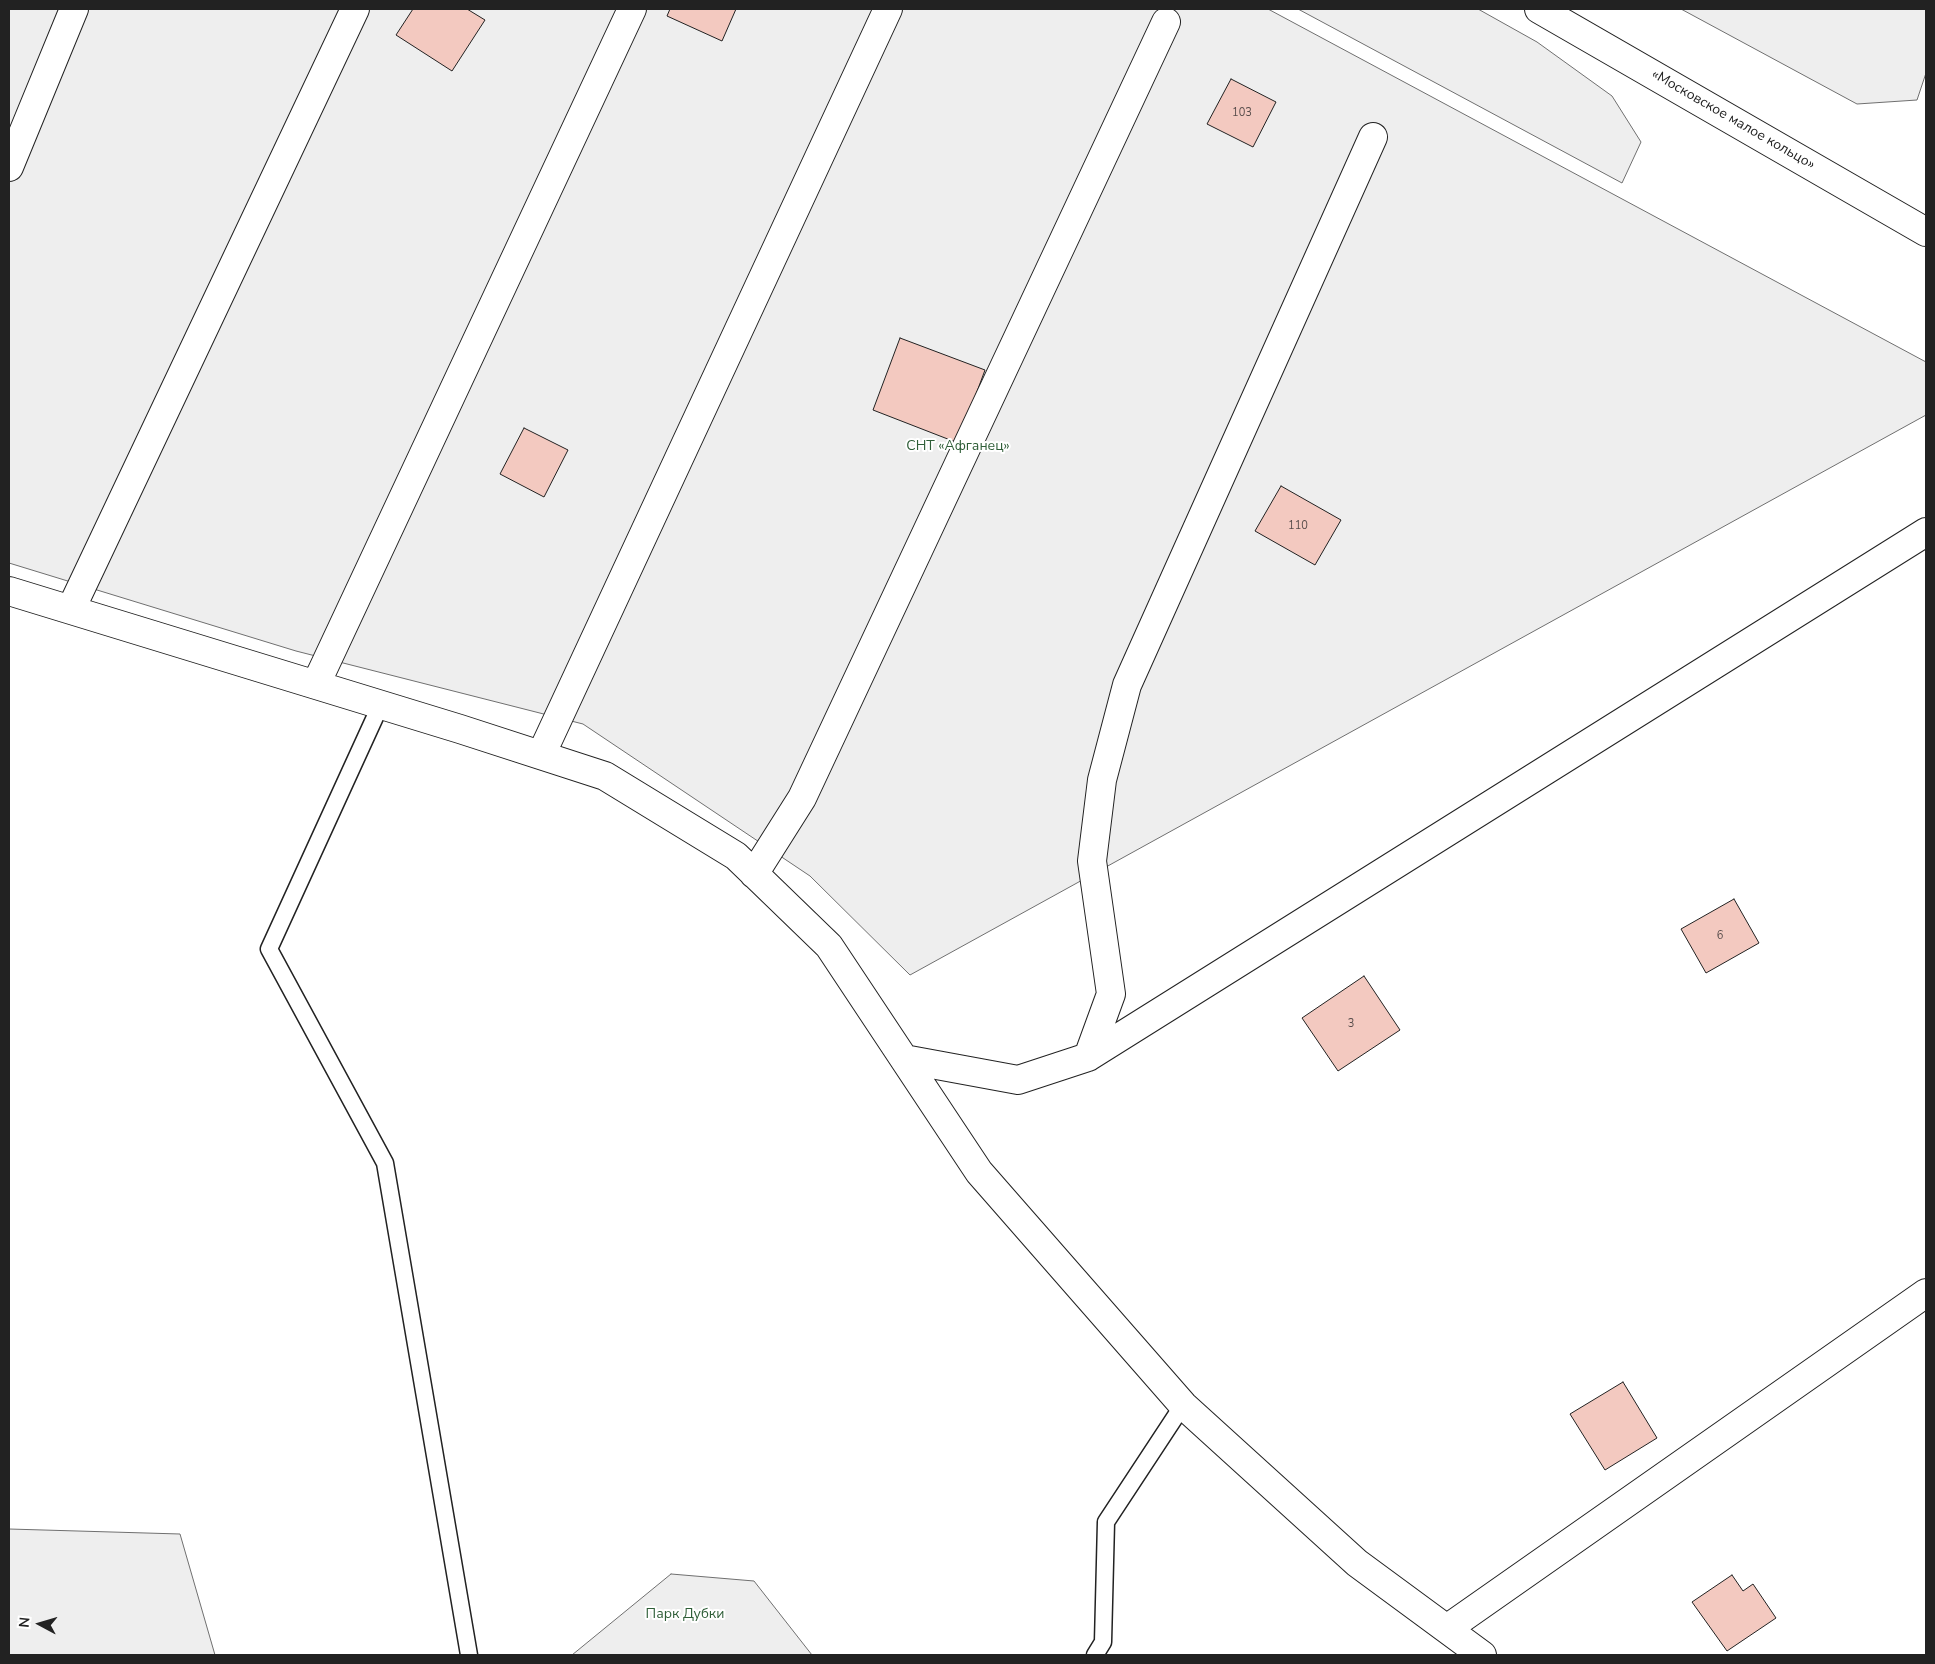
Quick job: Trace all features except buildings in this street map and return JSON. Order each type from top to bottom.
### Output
[{"type":"street","points":[[9,166],[74,9]]},
{"type":"street","points":[[71,609],[355,9]]},
{"type":"street","points":[[316,684],[632,9]]},
{"type":"street","points":[[541,755],[888,9]]},
{"type":"street","name":"«Московское малое кольцо»","points":[[1539,9],[1926,232]]},
{"type":"street","points":[[754,874],[802,798],[1166,22]]},
{"type":"street","points":[[1088,1057],[1111,994],[1092,861],[1102,780],[1127,685],[1373,137]]},
{"type":"street","points":[[904,1059],[1018,1080],[1088,1057],[1926,532]]},
{"type":"street","points":[[9,590],[381,704],[605,776],[736,856],[829,946],[980,1172],[1183,1404],[1357,1563],[1448,1628],[1482,1655]]},
{"type":"street","points":[[1448,1628],[1926,1292]]},
{"type":"lane","points":[[381,704],[269,949],[385,1163],[469,1655]]},
{"type":"lane","points":[[1096,1655],[1103,1642],[1106,1522],[1183,1404]]},
{"type":"green space","name":"СНТ «Афганец»","points":[[9,9],[1268,9],[1926,362],[1926,415],[910,975],[810,876],[583,724],[296,651],[9,563]]},
{"type":"green space","points":[[1298,9],[1478,9],[1537,42],[1612,96],[1641,142],[1622,183]]},
{"type":"green space","points":[[1681,9],[1926,9],[1926,73],[1917,100],[1857,104]]},
{"type":"green space","points":[[9,1529],[180,1534],[215,1655],[9,1655]]},
{"type":"green space","name":"Парк Дубки","points":[[671,1574],[754,1581],[812,1655],[572,1655]]}]
